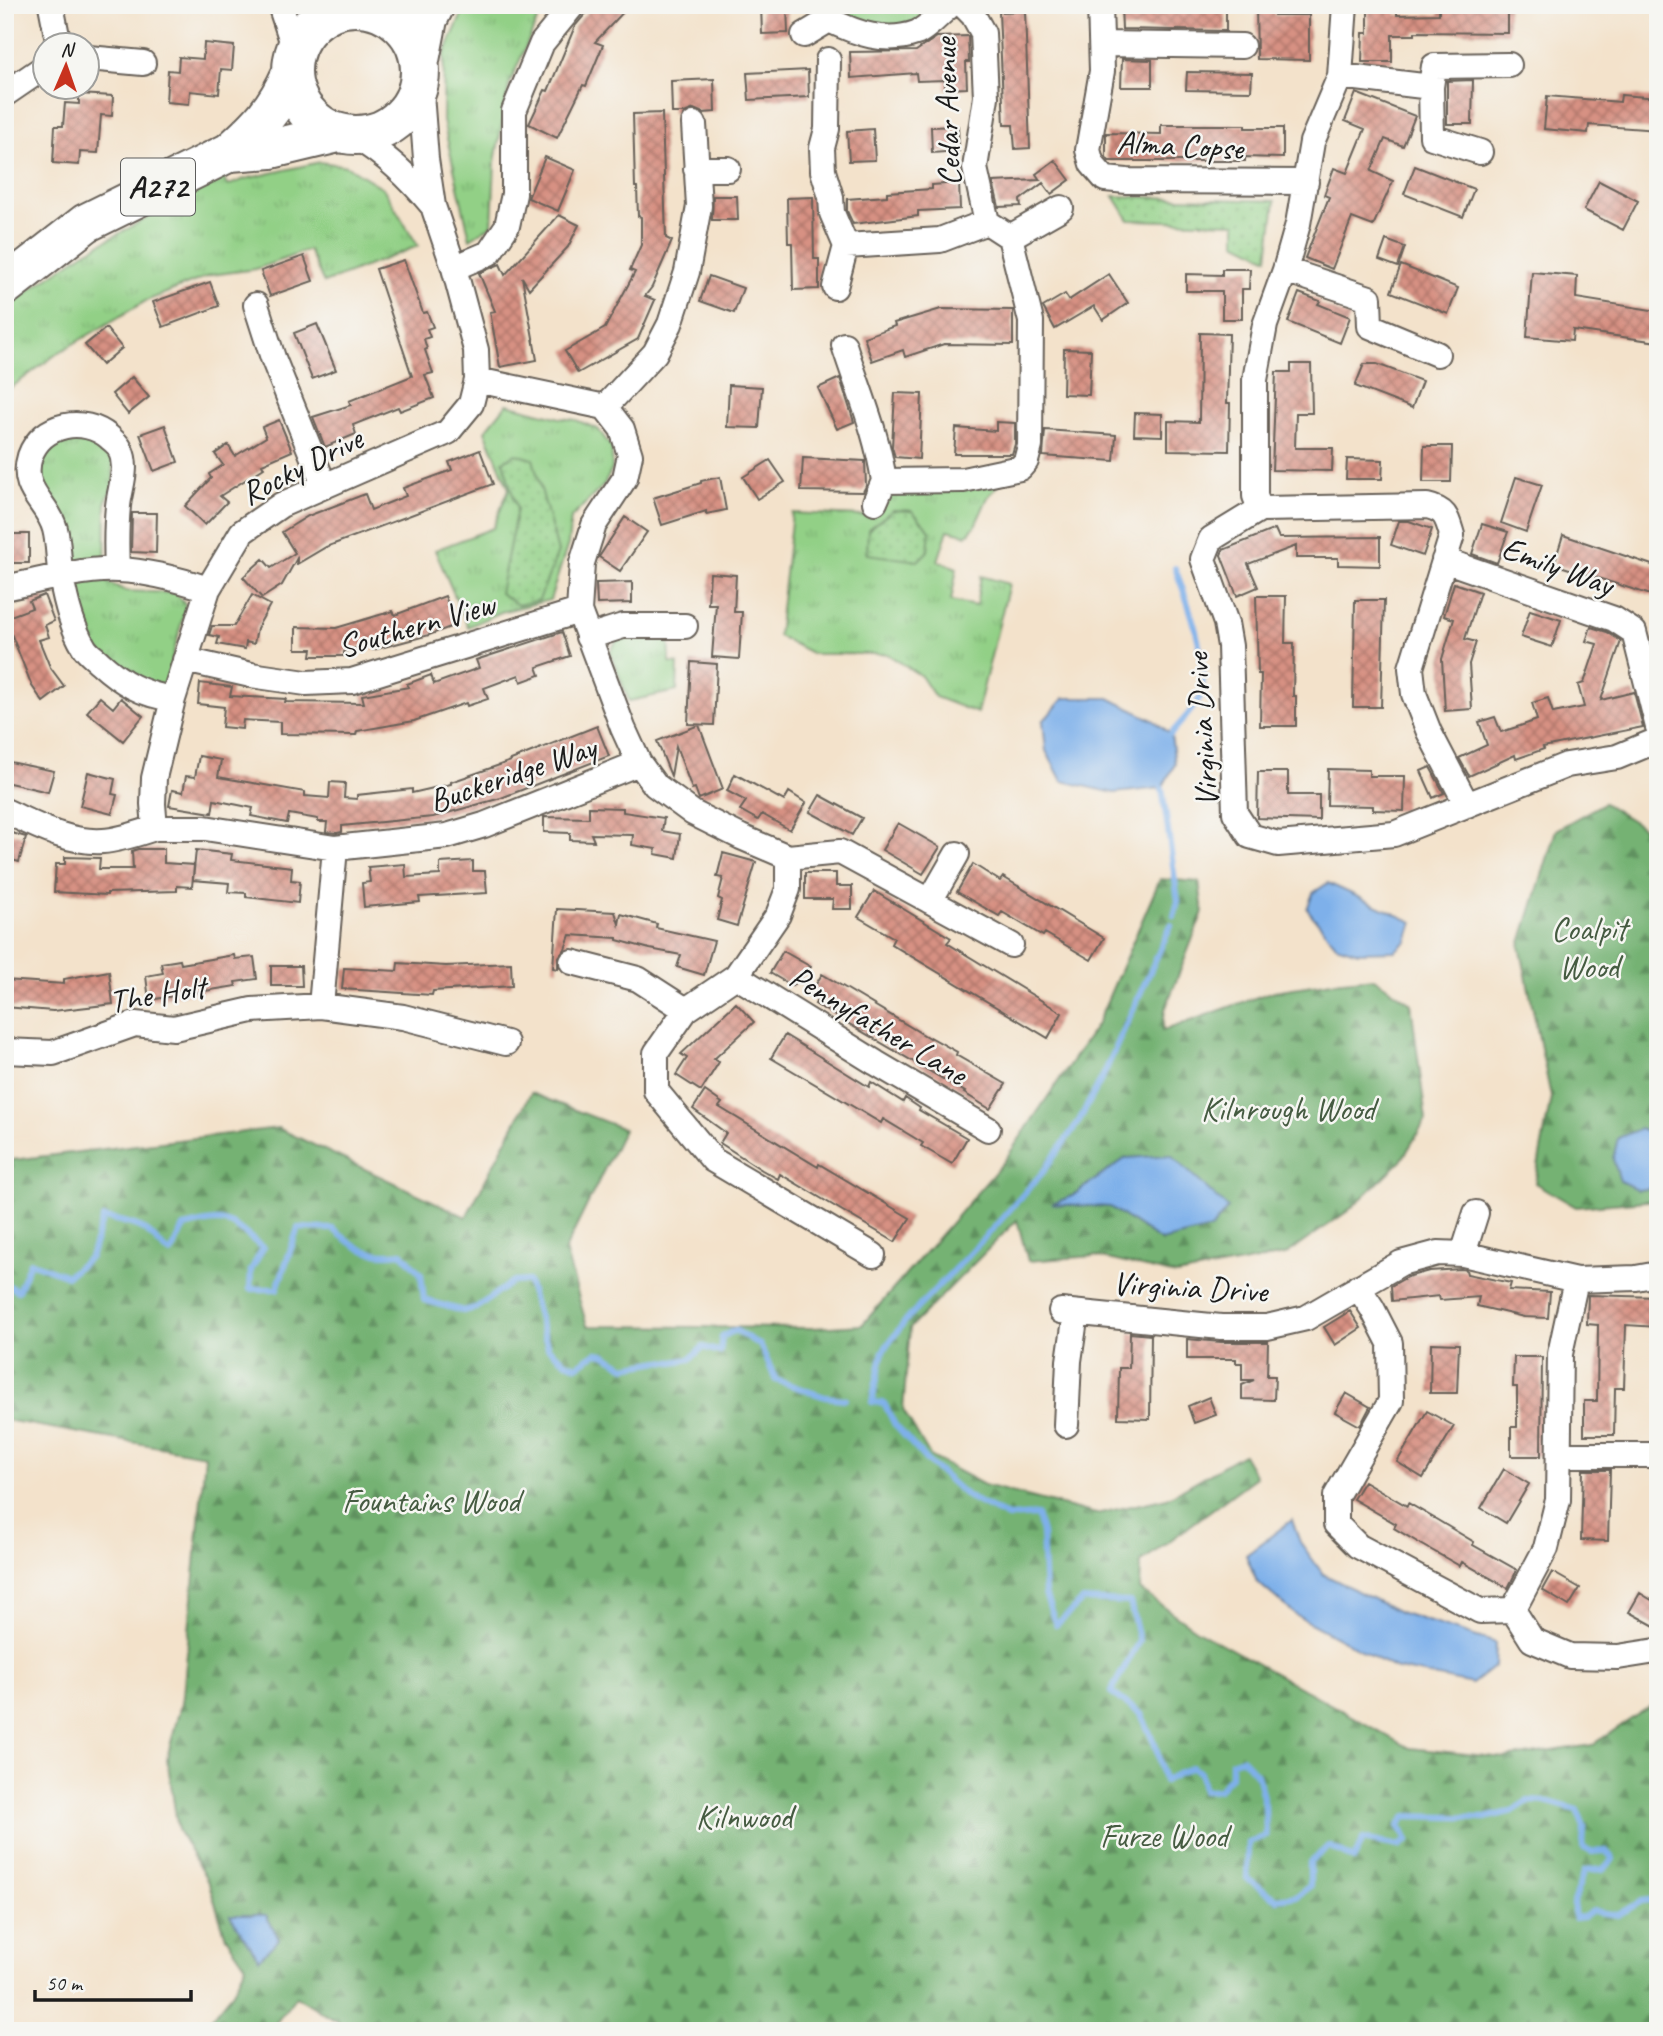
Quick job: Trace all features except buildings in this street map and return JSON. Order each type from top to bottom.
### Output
[{"type":"highway","points":[[420,71],[412,39],[397,22],[377,10],[334,7],[310,25],[301,37],[293,62],[294,92],[315,121],[346,134],[373,133],[390,126],[404,114],[414,99],[420,71],[428,19],[435,5]]},
{"type":"highway","name":"A272","points":[[5,286],[86,223],[230,152],[264,122],[281,96],[293,62]]},
{"type":"highway","name":"A272","points":[[230,152],[271,149],[346,134]]},
{"type":"street","points":[[51,5],[56,32]]},
{"type":"street","points":[[280,5],[293,62]]},
{"type":"street","points":[[454,268],[489,253],[507,226],[514,194],[514,111],[542,43],[573,5]]},
{"type":"street","name":"Cedar Avenue","points":[[804,35],[826,12],[855,33],[882,38],[917,33],[951,5]]},
{"type":"street","name":"Cedar Avenue","points":[[963,5],[973,15],[983,33],[986,97],[975,168],[987,222],[1010,237]]},
{"type":"street","name":"Alma Copse","points":[[1100,5],[1102,71],[1088,150],[1092,164],[1105,179],[1306,182]]},
{"type":"street","points":[[1345,5],[1340,76],[1312,142],[1306,182],[1285,270],[1265,325],[1255,380],[1255,496],[1260,509],[1427,506],[1439,508],[1448,519],[1452,535],[1411,668],[1414,694],[1466,805]]},
{"type":"street","points":[[1102,44],[1242,46]]},
{"type":"street","points":[[102,59],[143,63]]},
{"type":"street","points":[[828,60],[827,129],[821,148],[823,171],[836,226],[846,246],[835,287]]},
{"type":"street","points":[[1480,152],[1432,137],[1431,87],[1434,66],[1509,65]]},
{"type":"street","name":"Rocky Drive","points":[[155,828],[154,778],[173,698],[208,589],[242,532],[281,505],[448,432],[471,404],[477,380],[476,349],[454,268],[433,206],[426,159],[420,71]]},
{"type":"street","points":[[5,94],[32,76]]},
{"type":"street","points":[[1340,76],[1431,87]]},
{"type":"street","points":[[605,407],[655,353],[670,324],[687,272],[699,206],[695,124]]},
{"type":"street","name":"Rocky Drive","points":[[346,134],[379,150],[407,174],[433,206]]},
{"type":"street","points":[[696,169],[728,169]]},
{"type":"street","points":[[844,345],[877,438],[880,492],[1020,468],[1026,461],[1030,446],[1031,321],[1010,237],[1060,208]]},
{"type":"street","name":"Cedar Avenue","points":[[846,246],[940,240],[987,222]]},
{"type":"street","points":[[1285,270],[1369,298],[1370,326],[1437,354]]},
{"type":"street","points":[[256,305],[273,358],[324,485]]},
{"type":"street","points":[[477,380],[605,407],[622,429],[630,455],[625,478],[594,525],[582,563],[579,611],[623,728],[639,763],[655,785],[693,813],[788,857],[840,852],[1011,945]]},
{"type":"street","points":[[117,570],[118,502],[123,488],[125,464],[119,446],[101,430],[74,423],[54,430],[40,441],[31,456],[28,473],[31,491],[54,526],[68,609],[84,649],[118,680],[152,695],[173,698]]},
{"type":"street","name":"Virginia Drive","points":[[1260,509],[1211,539],[1203,559],[1226,623],[1230,646],[1235,813],[1251,836],[1278,844],[1394,834],[1567,765],[1617,757],[1658,740]]},
{"type":"street","name":"Emily Way","points":[[1444,560],[1614,619],[1634,632],[1658,727]]},
{"type":"street","points":[[5,588],[61,576],[117,570],[187,582],[208,589]]},
{"type":"street","name":"Southern View","points":[[185,660],[251,675],[306,683],[352,681],[579,611]]},
{"type":"street","points":[[588,637],[623,626],[685,626]]},
{"type":"street","name":"Buckeridge Way","points":[[155,828],[205,828],[335,848],[447,836],[484,825],[639,763]]},
{"type":"street","points":[[5,811],[50,832],[75,840],[104,841],[155,828]]},
{"type":"street","points":[[321,1006],[335,848]]},
{"type":"street","points":[[930,901],[957,854]]},
{"type":"street","points":[[788,857],[788,889],[778,915],[736,976],[686,1010],[656,1053],[656,1091],[713,1160],[873,1255]]},
{"type":"street","points":[[572,962],[638,979],[686,1010]]},
{"type":"street","name":"Pennyfather Lane","points":[[736,976],[988,1129]]},
{"type":"street","name":"The Holt","points":[[5,1051],[53,1053],[135,1024],[174,1028],[252,1010],[321,1006],[403,1017],[506,1043]]},
{"type":"street","points":[[1463,1254],[1476,1213]]},
{"type":"street","name":"Virginia Drive","points":[[1066,1425],[1068,1312],[1221,1327],[1267,1327],[1306,1318],[1401,1263],[1438,1253],[1463,1254],[1576,1280],[1636,1278],[1658,1274]]},
{"type":"street","points":[[1513,1610],[1546,1548],[1558,1500],[1560,1354],[1576,1280]]},
{"type":"street","points":[[1358,1287],[1390,1343],[1391,1401],[1336,1496],[1336,1524],[1358,1546],[1480,1611],[1513,1610]]},
{"type":"street","points":[[1560,1455],[1658,1455]]},
{"type":"street","points":[[1513,1610],[1532,1640],[1570,1657],[1618,1657],[1656,1651]]},
{"type":"green space","points":[[466,5],[544,5],[509,85],[495,162],[492,225],[470,239],[443,121],[444,55]]},
{"type":"green space","points":[[840,5],[935,5],[910,28],[891,33],[834,10]]},
{"type":"green space","points":[[320,162],[347,166],[383,188],[418,246],[324,283],[309,250],[256,269],[211,275],[146,301],[58,353],[5,392],[5,307],[84,253],[223,176],[227,186],[245,179]]},
{"type":"green space","points":[[1114,196],[1275,201],[1268,258],[1236,242],[1236,223],[1129,220]]},
{"type":"green space","points":[[507,404],[576,420],[598,429],[612,448],[612,469],[604,485],[571,518],[568,544],[550,600],[501,612],[468,627],[435,550],[493,528],[509,489],[485,431]]},
{"type":"green space","points":[[76,431],[112,450],[114,486],[106,500],[105,581],[126,591],[176,593],[186,606],[165,685],[144,683],[131,669],[105,657],[88,640],[37,486],[37,461],[58,436]]},
{"type":"green space","points":[[516,454],[533,459],[558,552],[539,600],[518,605],[500,593],[517,509],[503,461]]},
{"type":"green space","points":[[1002,481],[988,497],[975,526],[967,535],[948,530],[938,561],[957,568],[951,601],[976,606],[981,576],[1009,584],[977,713],[935,697],[921,676],[887,654],[813,654],[778,636],[792,513],[862,516],[878,509],[894,489]],"holes":[[[893,510],[912,511],[868,529]]]},
{"type":"green space","points":[[893,510],[912,511],[930,530],[928,551],[918,561],[867,554],[868,530]]},
{"type":"green space","points":[[669,633],[670,663],[678,664],[677,691],[629,701],[610,652],[620,635]]},
{"type":"green space","name":"Coalpit Wood","points":[[1604,803],[1658,837],[1658,1135],[1639,1129],[1638,1190],[1658,1187],[1658,1200],[1576,1207],[1535,1183],[1551,1097],[1520,946],[1556,830]]},
{"type":"green space","points":[[1160,879],[1199,882],[1203,912],[1165,1010],[1162,1031],[1274,991],[1374,978],[1411,1003],[1426,1120],[1401,1161],[1348,1211],[1285,1255],[1176,1275],[1095,1256],[1028,1261],[1017,1220],[910,1328],[903,1410],[930,1456],[984,1485],[1096,1514],[1167,1498],[1243,1454],[1256,1477],[1141,1562],[1140,1590],[1195,1629],[1409,1748],[1505,1758],[1592,1745],[1658,1701],[1658,2031],[352,2031],[296,1996],[270,2031],[201,2031],[233,1992],[246,1966],[226,1937],[209,1884],[178,1830],[167,1758],[183,1696],[205,1455],[5,1420],[5,1161],[278,1128],[466,1217],[531,1093],[624,1129],[565,1250],[587,1326],[813,1328],[862,1325],[1003,1163],[1097,1024]],"holes":[[[1126,1158],[1161,1241],[1110,1207],[1054,1204],[1072,1196]]]},
{"type":"water","points":[[1064,698],[1109,698],[1153,720],[1171,734],[1175,764],[1162,788],[1114,793],[1062,781],[1046,751],[1043,721]]},
{"type":"water","points":[[1328,883],[1413,922],[1407,941],[1395,951],[1358,952],[1336,945],[1307,909],[1313,893]]},
{"type":"water","points":[[1639,1129],[1658,1135],[1658,1187],[1638,1190],[1620,1181],[1613,1159],[1618,1138]]},
{"type":"water","points":[[1171,1155],[1228,1208],[1211,1229],[1161,1241],[1110,1207],[1052,1204],[1072,1196],[1126,1158]]},
{"type":"water","points":[[1292,1520],[1300,1542],[1323,1574],[1399,1612],[1496,1643],[1495,1666],[1472,1684],[1394,1668],[1297,1616],[1257,1582],[1246,1555]]},
{"type":"water","points":[[230,1915],[266,1915],[279,1939],[259,1959]]},
{"type":"waterway","points":[[1171,734],[1199,699],[1203,680],[1196,630],[1175,568]]},
{"type":"waterway","points":[[1162,788],[1178,901],[1174,916]]},
{"type":"waterway","points":[[1171,925],[1103,1076],[1079,1121],[1043,1172],[906,1320],[883,1351],[872,1402],[884,1403],[895,1425],[927,1461],[968,1497],[1008,1517],[1037,1515],[1042,1533],[1045,1594],[1056,1625],[1083,1600],[1130,1602],[1139,1641],[1111,1692],[1141,1714],[1156,1747],[1164,1781],[1191,1767],[1200,1772],[1203,1791],[1219,1789],[1231,1776],[1231,1762],[1242,1758],[1257,1774],[1265,1805],[1266,1836],[1248,1842],[1247,1879],[1277,1899],[1297,1896],[1310,1886],[1310,1862],[1329,1846],[1354,1859],[1363,1839],[1399,1846],[1408,1840],[1399,1826],[1406,1816],[1485,1818],[1513,1811],[1528,1801],[1549,1802],[1577,1810],[1584,1827],[1583,1847],[1591,1852],[1606,1851],[1613,1859],[1603,1869],[1585,1871],[1575,1900],[1575,1918],[1583,1917],[1592,1911],[1618,1915],[1642,1901],[1658,1899]]},
{"type":"waterway","points":[[5,1284],[18,1291],[30,1262],[67,1276],[90,1257],[103,1218],[142,1228],[171,1253],[184,1227],[211,1221],[228,1222],[263,1248],[251,1270],[250,1289],[277,1289],[298,1228],[333,1229],[350,1242],[372,1253],[402,1253],[421,1274],[424,1300],[463,1311],[476,1308],[512,1282],[528,1281],[548,1348],[566,1362],[577,1366],[596,1353],[604,1354],[625,1367],[690,1359],[703,1347],[720,1352],[722,1337],[735,1330],[760,1345],[776,1380],[825,1397],[845,1399]]},
{"type":"park label","name":"Kilnrough Wood","points":[[1288,1108]]},
{"type":"park label","name":"Fountains Wood","points":[[431,1500]]},
{"type":"park label","name":"Kilnwood","points":[[744,1816]]},
{"type":"park label","name":"Furze Wood","points":[[1164,1835]]}]
